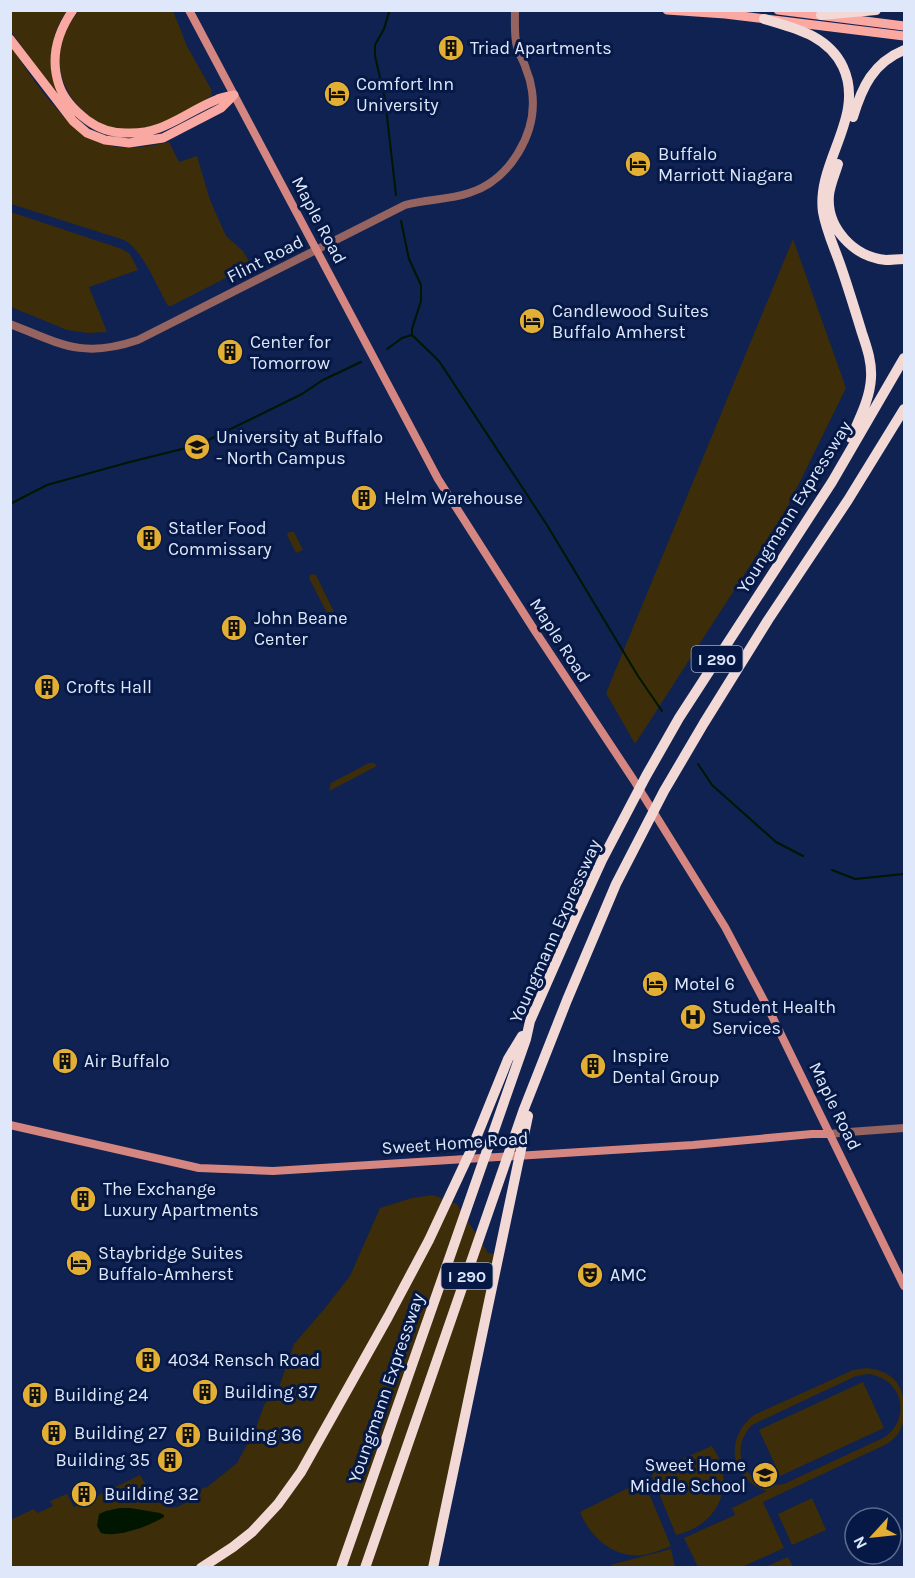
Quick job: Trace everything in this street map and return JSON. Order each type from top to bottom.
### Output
[{"type":"highway","points":[[821,15],[876,10]]},
{"type":"highway","points":[[764,19],[804,32],[823,42],[843,67],[848,85],[848,116],[826,177],[823,211],[869,357],[871,378],[867,399],[832,482]]},
{"type":"highway","points":[[904,50],[886,60],[871,76],[860,93],[829,194],[831,216],[839,232],[850,245],[863,253],[884,260],[904,259]]},
{"type":"highway","name":"Youngmann Expressway","points":[[341,1568],[530,1022],[574,919],[602,860],[679,718],[832,482],[904,358]]},
{"type":"highway","name":"Youngmann Expressway","points":[[365,1568],[501,1178],[520,1134],[536,1078],[616,884],[664,791],[747,654],[904,410]]},
{"type":"highway","points":[[201,1568],[252,1532],[294,1483],[405,1286],[457,1181],[508,1059],[530,1022]]},
{"type":"highway","points":[[433,1568],[514,1177],[520,1134]]},
{"type":"main road","points":[[73,10],[58,36],[55,50],[58,82],[61,91],[73,108],[94,125],[114,133],[144,133],[171,124],[216,100],[234,95]]},
{"type":"main road","name":"Maple Road","points":[[189,10],[438,479],[667,833],[734,942],[904,1286]]},
{"type":"main road","points":[[667,10],[904,36]]},
{"type":"main road","points":[[778,10],[904,26]]},
{"type":"main road","points":[[10,39],[73,121],[87,133],[105,140],[129,143],[163,138],[220,108],[234,95]]},
{"type":"main road","name":"Sweet Home Road","points":[[10,1125],[199,1168],[273,1171],[830,1134]]},
{"type":"street","name":"Flint Road","points":[[10,324],[51,341],[81,349],[102,349],[122,345],[138,340],[405,205],[425,200],[454,198],[473,192],[491,182],[507,168],[521,150],[529,129],[533,106],[530,81],[515,37],[514,10]]},
{"type":"street","name":"Sweet Home Road","points":[[830,1134],[904,1128]]},
{"type":"shaded area","points":[[10,11],[67,11],[60,22],[54,42],[53,61],[57,94],[11,32]]},
{"type":"shaded area","points":[[79,11],[173,11],[187,46],[211,89],[212,95],[170,120],[134,130],[119,130],[96,121],[70,96],[60,68],[63,39],[69,24]]},
{"type":"shaded area","points":[[10,45],[50,101],[87,136],[101,143],[126,148],[169,142],[179,162],[197,156],[210,200],[226,236],[243,251],[251,265],[168,306],[143,260],[124,240],[11,204]]},
{"type":"shaded area","points":[[11,212],[122,249],[130,254],[138,270],[89,287],[107,332],[88,333],[67,330],[11,307]]},
{"type":"shaded area","points":[[793,239],[846,388],[786,510],[635,744],[606,693]]},
{"type":"shaded area","points":[[289,532],[294,532],[303,550],[296,553],[287,535]]},
{"type":"shaded area","points":[[313,574],[316,575],[337,618],[336,621],[331,621],[309,578]]},
{"type":"shaded area","points":[[369,763],[377,766],[329,791],[331,783]]},
{"type":"shaded area","points":[[433,1195],[457,1204],[488,1253],[498,1254],[433,1567],[11,1567],[10,1520],[34,1509],[37,1513],[53,1506],[50,1501],[67,1494],[74,1507],[140,1475],[161,1503],[168,1507],[175,1507],[183,1504],[204,1487],[206,1488],[237,1463],[256,1428],[264,1405],[279,1387],[294,1344],[350,1276],[380,1208],[412,1198]]},
{"type":"shaded area","points":[[867,1368],[883,1372],[899,1385],[904,1414],[903,1424],[896,1436],[887,1444],[763,1502],[784,1548],[742,1567],[698,1567],[684,1538],[735,1515],[732,1508],[767,1491],[752,1484],[743,1475],[735,1457],[737,1439],[746,1422],[754,1415],[853,1370]],"holes":[[[868,1374],[880,1377],[895,1390],[900,1409],[899,1419],[885,1437],[784,1484],[771,1485],[751,1476],[741,1457],[741,1447],[744,1436],[752,1425],[856,1376]]]},
{"type":"shaded area","points":[[863,1382],[884,1428],[780,1476],[759,1430]]},
{"type":"shaded area","points":[[712,1446],[723,1474],[720,1501],[704,1522],[676,1535],[652,1476],[654,1471]]},
{"type":"shaded area","points":[[640,1482],[645,1484],[671,1546],[644,1555],[633,1555],[613,1550],[604,1544],[590,1530],[580,1512]]},
{"type":"shaded area","points":[[812,1498],[826,1530],[792,1545],[778,1514]]},
{"type":"shaded area","points":[[120,1508],[160,1513],[164,1517],[124,1533],[101,1533],[97,1526],[99,1514]]},
{"type":"shaded area","points":[[671,1549],[675,1567],[607,1567],[614,1564]]},
{"type":"shaded area","points":[[788,1557],[793,1567],[765,1567]]},
{"type":"waterway","points":[[389,12],[384,29],[375,45],[375,56],[385,99],[396,195]]},
{"type":"waterway","points":[[401,221],[409,259],[421,285],[421,301],[412,335]]},
{"type":"waterway","points":[[387,349],[402,338],[412,335],[439,361],[547,525],[638,676],[662,711]]},
{"type":"waterway","points":[[10,504],[47,485],[198,445],[361,362]]},
{"type":"waterway","points":[[698,764],[712,785],[776,842],[803,856]]},
{"type":"waterway","points":[[832,870],[855,879],[904,874]]},
{"type":"place","name":"Triad Apartments","points":[[451,48]]},
{"type":"place","name":"Comfort Inn University","points":[[337,94]]},
{"type":"place","name":"Buffalo Marriott Niagara","points":[[638,164]]},
{"type":"place","name":"Candlewood Suites Buffalo Amherst","points":[[532,321]]},
{"type":"place","name":"Center for Tomorrow","points":[[230,352]]},
{"type":"place","name":"University at Buffalo - North Campus","points":[[197,447]]},
{"type":"place","name":"Helm Warehouse","points":[[364,498]]},
{"type":"place","name":"Statler Food Commissary","points":[[149,538]]},
{"type":"place","name":"John Beane Center","points":[[234,628]]},
{"type":"place","name":"Crofts Hall","points":[[47,687]]},
{"type":"place","name":"Motel 6","points":[[655,984]]},
{"type":"place","name":"Student Health Services","points":[[693,1017]]},
{"type":"place","name":"Air Buffalo","points":[[65,1061]]},
{"type":"place","name":"Inspire Dental Group","points":[[593,1066]]},
{"type":"place","name":"The Exchange Luxury Apartments","points":[[83,1199]]},
{"type":"place","name":"Staybridge Suites Buffalo-Amherst","points":[[79,1263]]},
{"type":"place","name":"AMC","points":[[590,1275]]},
{"type":"place","name":"4034 Rensch Road","points":[[148,1360]]},
{"type":"place","name":"Building 37","points":[[205,1392]]},
{"type":"place","name":"Building 24","points":[[35,1395]]},
{"type":"place","name":"Building 27","points":[[54,1433]]},
{"type":"place","name":"Building 36","points":[[188,1435]]},
{"type":"place","name":"Building 35","points":[[170,1460]]},
{"type":"place","name":"Sweet Home Middle School","points":[[765,1475]]},
{"type":"place","name":"Building 32","points":[[84,1494]]}]
